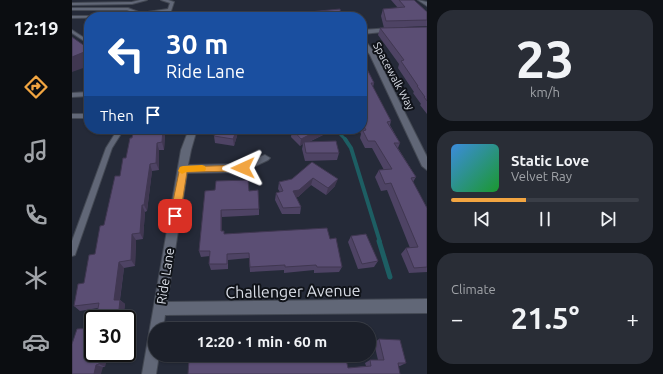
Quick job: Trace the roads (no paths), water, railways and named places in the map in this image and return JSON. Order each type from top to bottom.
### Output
[{"type":"street","points":[[421,0],[427,4]]},
{"type":"street","points":[[367,32],[398,30]]},
{"type":"street","name":"Spacewalk Way","points":[[367,47],[373,55],[427,166]]},
{"type":"street","name":"Ride Lane","points":[[157,322],[183,169],[191,134]]},
{"type":"street","points":[[183,169],[243,168],[265,158]]},
{"type":"street","name":"Challenger Avenue","points":[[159,309],[427,306]]},
{"type":"street","points":[[149,374],[151,362]]},
{"type":"lane","points":[[72,4],[132,4],[145,0]]},
{"type":"lane","points":[[159,12],[169,10],[172,2],[163,0]]},
{"type":"lane","points":[[72,10],[128,9],[137,12]]},
{"type":"lane","points":[[72,17],[84,17]]},
{"type":"lane","points":[[72,31],[84,39]]},
{"type":"lane","points":[[72,95],[84,94]]},
{"type":"lane","points":[[72,116],[84,116]]},
{"type":"lane","points":[[72,252],[109,148],[118,134]]},
{"type":"waterway","points":[[340,134],[345,139]]},
{"type":"waterway","points":[[345,139],[351,148],[380,242]]},
{"type":"waterway","points":[[379,241],[390,277]]}]
